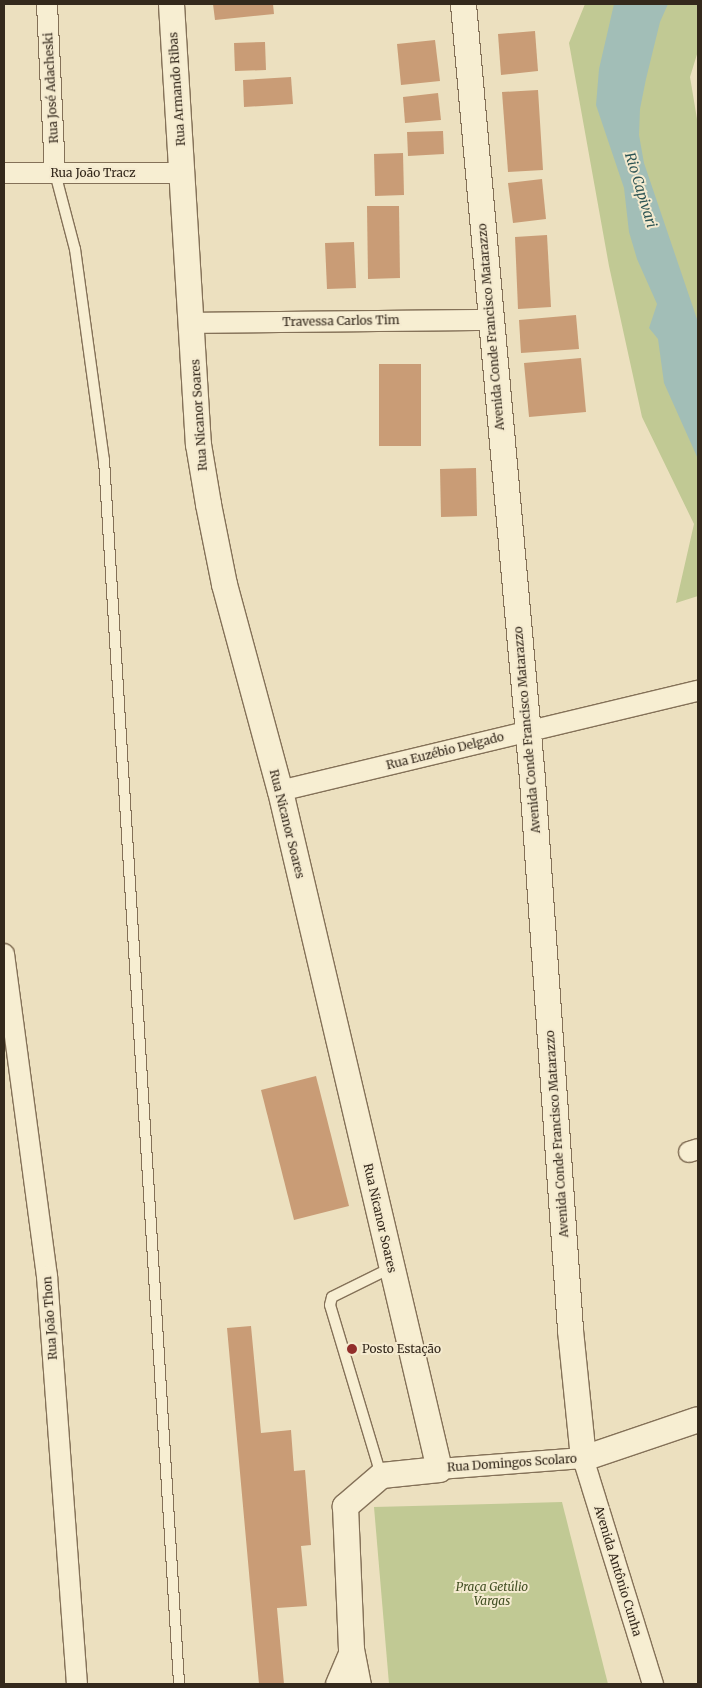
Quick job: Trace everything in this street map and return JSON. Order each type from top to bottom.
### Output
[{"type":"street","name":"Rua José Adacheski","points":[[47,4],[55,173]]},
{"type":"street","name":"Rua Armando Ribas","points":[[171,4],[182,173]]},
{"type":"street","name":"Avenida Conde Francisco Matarazzo","points":[[463,4],[527,732],[570,1330],[583,1458]]},
{"type":"street","name":"Rua João Tracz","points":[[4,173],[182,173]]},
{"type":"street","name":"Rua Nicanor Soares","points":[[182,173],[198,444],[208,504],[224,584],[280,791],[440,1469]]},
{"type":"street","name":"Travessa Carlos Tim","points":[[192,323],[491,320]]},
{"type":"street","name":"Rua Euzébio Delgado","points":[[280,791],[698,691]]},
{"type":"street","name":"Rua João Thon","points":[[4,954],[47,1276],[77,1684]]},
{"type":"street","name":"Rua Domingos Scolaro","points":[[381,1475],[583,1458],[698,1419]]},
{"type":"street","name":"Avenida Antônio Cunha","points":[[583,1458],[653,1684]]},
{"type":"street","points":[[358,1684],[351,1650],[345,1506],[381,1475]]},
{"type":"street","points":[[336,1684],[351,1650]]},
{"type":"lane","points":[[55,173],[75,249],[104,460],[179,1684]]},
{"type":"lane","points":[[381,1475],[330,1305],[332,1297],[392,1268]]},
{"type":"green space","points":[[585,4],[698,4],[698,51],[690,77],[698,125],[698,596],[676,603],[694,524],[642,417],[609,266],[569,43]]},
{"type":"green space","name":"Praça Getúlio Vargas","points":[[562,1502],[608,1684],[389,1684],[374,1507]]},
{"type":"water","name":"Rio Capivari","points":[[614,4],[668,4],[660,22],[646,79],[640,109],[639,135],[644,163],[698,322],[698,459],[664,383],[658,339],[649,328],[657,304],[637,259],[629,232],[624,188],[596,105],[599,69]]},
{"type":"building","points":[[213,4],[273,4],[274,14],[215,20]]},
{"type":"building","points":[[535,31],[538,71],[501,75],[498,34]]},
{"type":"building","points":[[435,40],[440,81],[401,85],[397,44]]},
{"type":"building","points":[[265,42],[266,70],[235,71],[234,43]]},
{"type":"building","points":[[291,77],[293,104],[244,107],[243,80]]},
{"type":"building","points":[[538,90],[543,170],[508,172],[502,92]]},
{"type":"building","points":[[438,93],[441,120],[405,123],[403,97]]},
{"type":"building","points":[[443,131],[444,154],[408,156],[407,132]]},
{"type":"building","points":[[403,153],[404,195],[375,196],[374,154]]},
{"type":"building","points":[[542,179],[546,219],[513,223],[508,183]]},
{"type":"building","points":[[367,206],[399,206],[400,278],[368,279]]},
{"type":"building","points":[[547,235],[551,307],[518,309],[515,237]]},
{"type":"building","points":[[354,242],[356,288],[327,289],[325,243]]},
{"type":"building","points":[[576,315],[579,349],[521,353],[519,320]]},
{"type":"building","points":[[581,358],[586,412],[529,417],[524,363]]},
{"type":"building","points":[[379,364],[421,364],[421,446],[379,446]]},
{"type":"building","points":[[476,468],[477,516],[441,517],[440,469]]},
{"type":"building","points":[[316,1076],[349,1206],[294,1220],[261,1090]]},
{"type":"building","points":[[251,1326],[261,1433],[291,1430],[294,1471],[305,1470],[311,1545],[301,1546],[307,1606],[277,1608],[284,1684],[259,1684],[227,1328]]},
{"type":"place","name":"Posto Estação","points":[[352,1349]]}]
